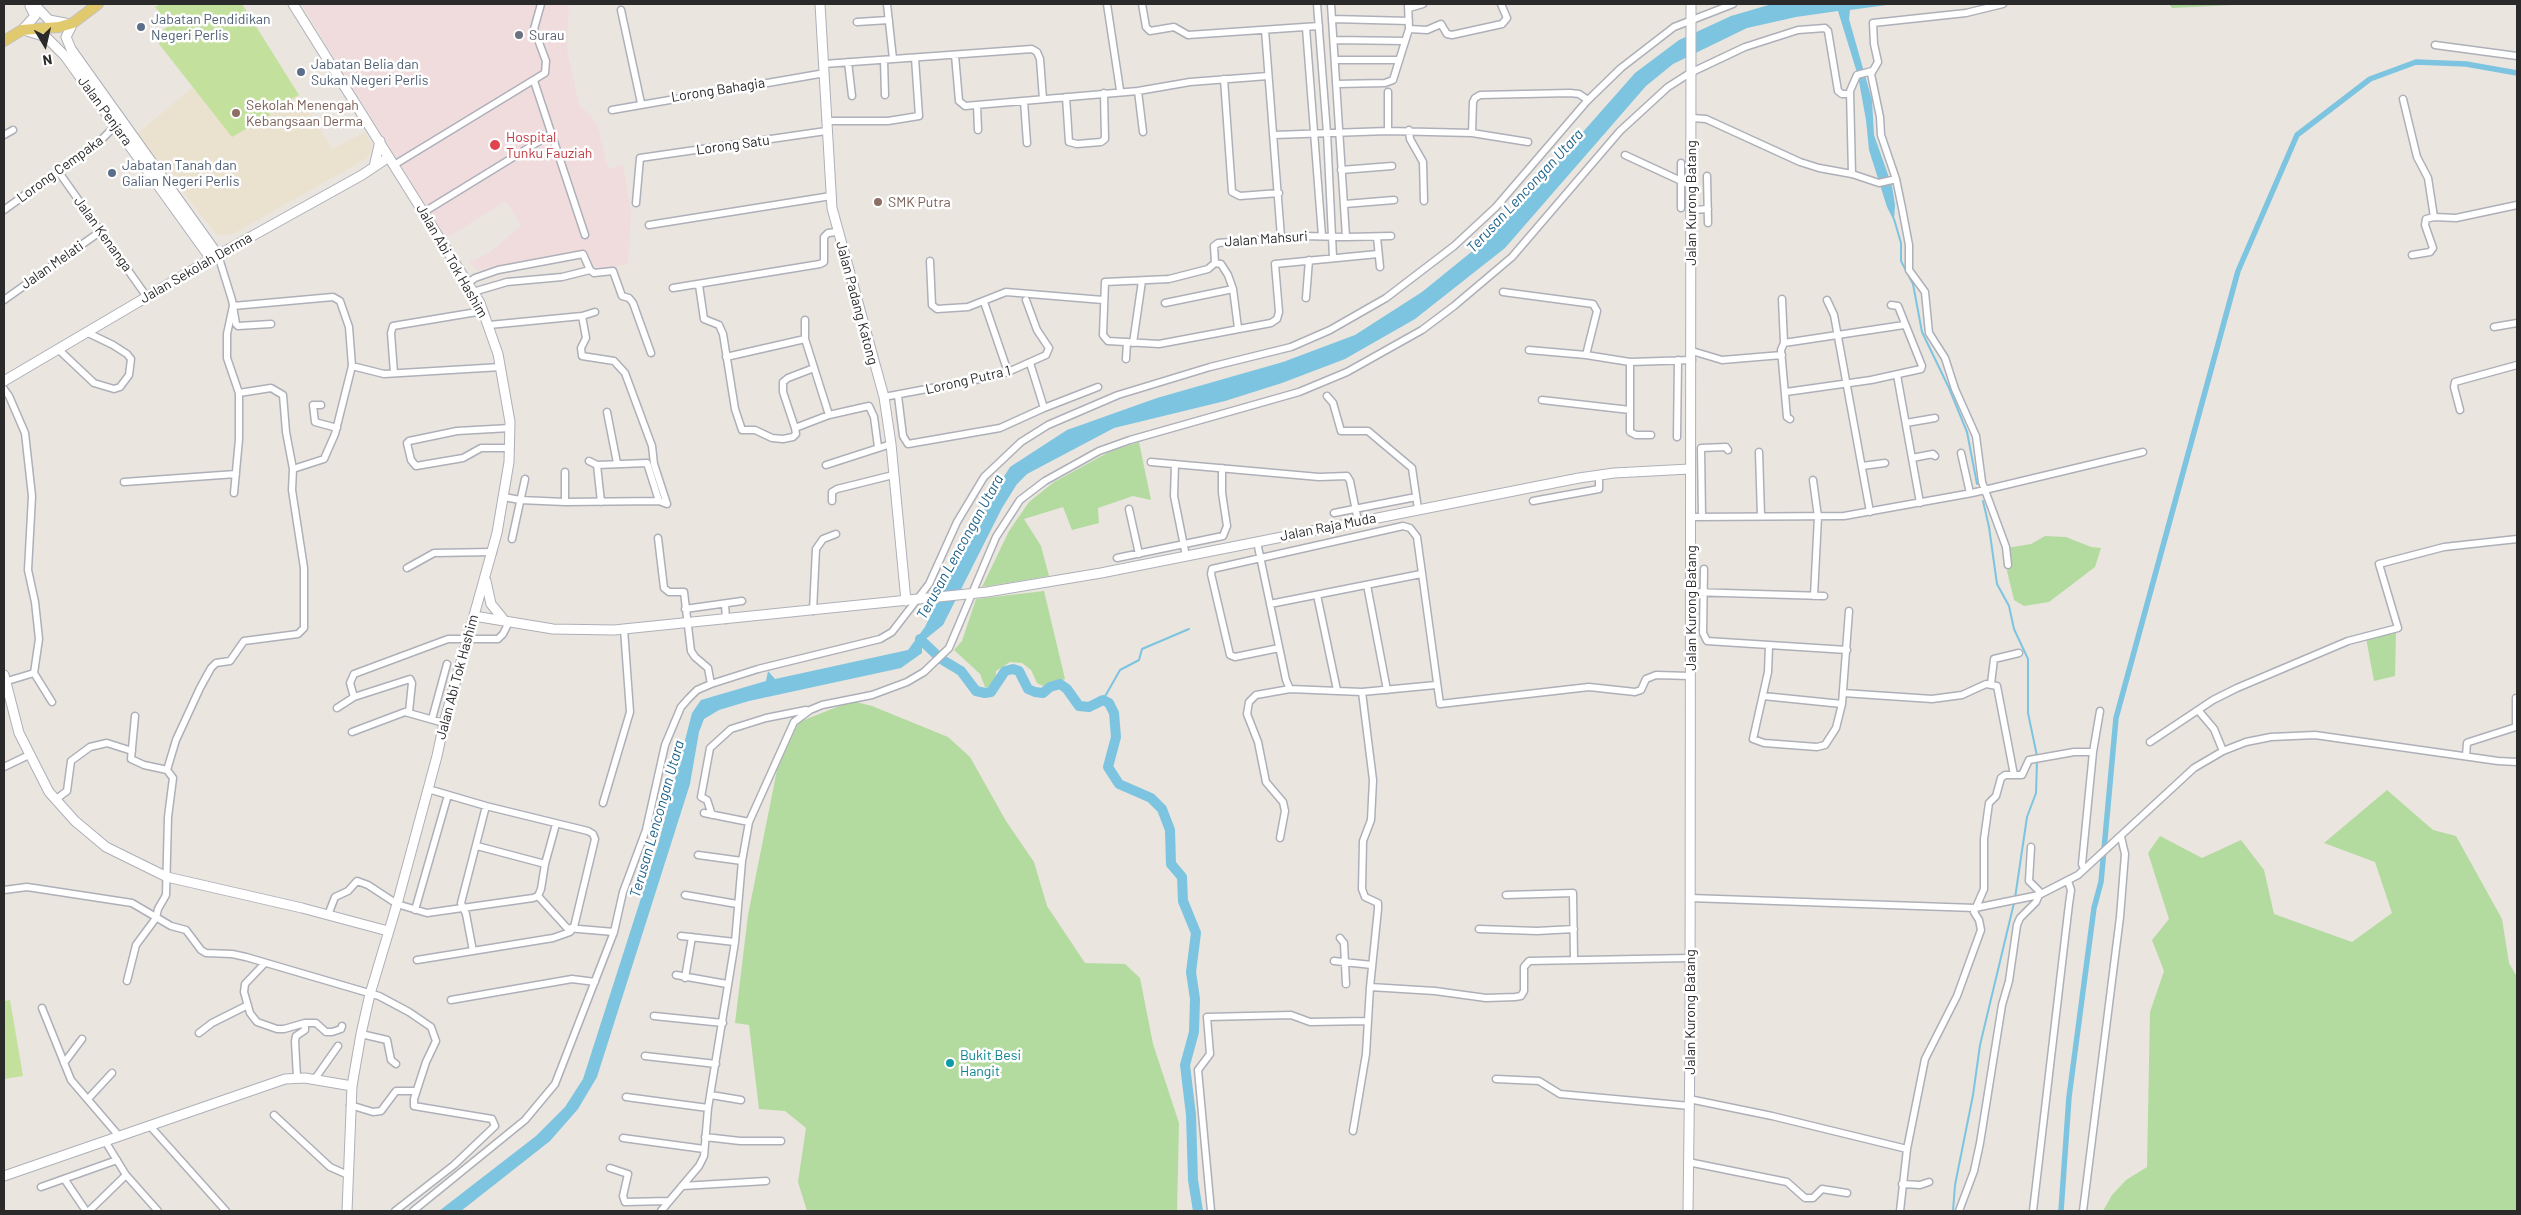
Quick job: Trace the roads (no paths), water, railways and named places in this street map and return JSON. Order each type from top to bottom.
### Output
[{"type":"main road","points":[[4,41],[22,30],[59,27],[73,23],[98,4]]},
{"type":"street","points":[[22,30],[35,16],[29,4]]},
{"type":"street","points":[[34,4],[52,22],[73,23],[66,37],[68,45],[118,123]]},
{"type":"street","name":"Jalan Abi Tok Hashim","points":[[293,4],[468,282],[483,311],[501,367],[510,428],[510,448],[504,497],[493,552],[444,723],[397,904],[370,994],[361,1034],[350,1105],[347,1211]]},
{"type":"street","points":[[380,141],[374,167],[394,165],[534,82],[547,69],[534,29],[541,4]]},
{"type":"street","name":"Jalan Padang Katong","points":[[820,4],[831,196],[837,232],[884,397],[910,601]]},
{"type":"street","points":[[887,4],[893,59]]},
{"type":"street","points":[[1106,4],[1120,90]]},
{"type":"street","points":[[1142,4],[1146,27],[1150,31],[1174,27],[1188,35],[1319,26]]},
{"type":"street","points":[[1317,4],[1327,133],[1333,257]]},
{"type":"street","points":[[1331,4],[1346,238]]},
{"type":"street","points":[[1337,84],[1389,82],[1393,80],[1409,30],[1408,6],[1423,4]]},
{"type":"street","points":[[1409,30],[1427,30],[1441,24],[1447,34],[1452,36],[1502,24],[1506,20],[1507,15],[1501,4]]},
{"type":"street","name":"Jalan Kurong Batang","points":[[1688,1211],[1692,355],[1691,4]]},
{"type":"street","points":[[413,1211],[525,1120],[545,1098],[560,1074],[614,932],[624,892],[646,830],[665,745],[673,722],[681,707],[697,690],[711,684],[887,636],[899,625],[910,601],[929,584],[957,522],[984,477],[1021,442],[1042,428],[1102,400],[1210,368],[1291,347],[1330,330],[1386,298],[1425,271],[1496,207],[1588,100],[1650,43],[1691,19],[1733,4]]},
{"type":"street","points":[[1852,174],[1850,94],[1857,75],[1869,72],[1878,62],[1873,23],[1966,13],[2003,4]]},
{"type":"street","points":[[621,10],[641,103]]},
{"type":"street","points":[[1333,19],[1410,21]]},
{"type":"street","points":[[857,22],[888,20]]},
{"type":"street","points":[[1306,28],[1322,236]]},
{"type":"street","points":[[712,815],[707,800],[701,797],[710,748],[731,730],[766,718],[810,710],[897,686],[924,672],[949,648],[970,594],[996,537],[1011,512],[1030,491],[1060,472],[1115,445],[1300,392],[1347,372],[1422,330],[1454,306],[1512,257],[1620,131],[1668,87],[1690,71],[1744,47],[1798,30],[1825,28],[1828,31],[1838,91],[1842,94],[1850,94]]},
{"type":"street","name":"Jalan Penjara","points":[[22,30],[40,34],[53,43],[65,56],[118,123],[216,259]]},
{"type":"street","points":[[1265,30],[1281,237]]},
{"type":"street","points":[[1334,40],[1405,42]]},
{"type":"street","points":[[2434,45],[2517,56]]},
{"type":"street","name":"Lorong Bahagia","points":[[612,110],[848,62],[1035,50],[1040,59],[1043,99]]},
{"type":"street","points":[[956,55],[960,104],[965,106],[1120,90],[1138,91],[1224,79],[1268,76]]},
{"type":"street","name":"Lorong Satu","points":[[636,203],[640,158],[826,126],[888,121],[919,116],[915,58]]},
{"type":"street","points":[[884,60],[886,95]]},
{"type":"street","points":[[1335,60],[1399,60]]},
{"type":"street","points":[[848,62],[852,96]]},
{"type":"street","points":[[1869,72],[1880,117],[1881,135],[1894,179],[1909,245],[1909,270],[1924,292],[1929,333],[1946,358],[1955,389],[1976,436],[1979,468],[2006,547],[2008,565]]},
{"type":"street","points":[[1224,79],[1232,192],[1240,196],[1279,193]]},
{"type":"street","points":[[534,82],[585,235]]},
{"type":"street","points":[[1138,91],[1143,132]]},
{"type":"street","points":[[1388,92],[1388,130]]},
{"type":"street","points":[[1066,97],[1070,142],[1077,144],[1101,142],[1105,139],[1104,93]]},
{"type":"street","points":[[1472,133],[1473,102],[1480,95],[1570,93],[1579,94],[1588,100]]},
{"type":"street","points":[[2403,99],[2417,157],[2426,173],[2434,217]]},
{"type":"street","points":[[1024,101],[1027,143]]},
{"type":"street","points":[[976,105],[978,130]]},
{"type":"street","points":[[1692,118],[1706,120],[1800,162],[1852,174],[1879,183],[1894,179]]},
{"type":"street","name":"Lorong Cempaka","points":[[4,210],[58,171],[118,123]]},
{"type":"street","points":[[4,135],[13,130]]},
{"type":"street","points":[[1274,135],[1314,132],[1338,134],[1409,130],[1472,133],[1528,142]]},
{"type":"street","points":[[1409,130],[1410,139],[1423,162],[1424,201]]},
{"type":"street","points":[[424,212],[551,134]]},
{"type":"street","points":[[1626,155],[1692,186]]},
{"type":"street","points":[[1681,163],[1681,208]]},
{"type":"street","name":"Jalan Sekolah Derma","points":[[4,381],[374,167],[394,165]]},
{"type":"street","points":[[1341,170],[1392,166]]},
{"type":"street","name":"Jalan Kenanga","points":[[58,171],[147,297]]},
{"type":"street","points":[[1707,176],[1708,222]]},
{"type":"street","points":[[649,225],[831,196]]},
{"type":"street","points":[[1345,204],[1394,200]]},
{"type":"street","points":[[2412,255],[2430,252],[2433,248],[2425,224],[2426,219],[2434,217],[2456,218],[2517,205]]},
{"type":"street","points":[[1692,210],[1708,209]]},
{"type":"street","name":"Jalan Melati","points":[[4,300],[101,231]]},
{"type":"street","points":[[673,288],[820,264],[824,262],[824,238],[828,233],[837,232]]},
{"type":"street","name":"Jalan Mahsuri","points":[[1216,260],[1214,246],[1218,243],[1281,237],[1331,236],[1346,238],[1391,236]]},
{"type":"street","points":[[1377,237],[1380,267]]},
{"type":"street","points":[[468,282],[498,270],[581,254],[584,256],[590,270],[596,273],[613,271],[621,295],[629,298],[633,303],[651,353]]},
{"type":"street","points":[[1238,328],[1233,289],[1228,275],[1216,260],[1208,269],[1169,278],[1105,282],[1103,300],[1104,337],[1108,341],[1159,344],[1274,322],[1279,312],[1275,264],[1378,254]]},
{"type":"street","points":[[216,259],[233,306],[235,323],[238,326],[271,324]]},
{"type":"street","points":[[1306,298],[1309,260]]},
{"type":"street","points":[[930,261],[934,308],[958,308],[984,302],[997,294],[1016,292],[1103,300]]},
{"type":"street","points":[[473,292],[508,282],[562,278],[590,270]]},
{"type":"street","points":[[1126,359],[1142,281]]},
{"type":"street","points":[[700,284],[704,319],[720,327],[742,430],[755,430],[772,438],[783,439],[793,437],[796,434],[795,428],[783,392],[783,382],[788,378],[814,368]]},
{"type":"street","points":[[1165,303],[1233,289]]},
{"type":"street","points":[[1503,292],[1593,304],[1596,311],[1586,355]]},
{"type":"street","points":[[233,306],[337,297],[349,327],[352,366],[336,428],[326,457],[312,464],[293,469]]},
{"type":"street","points":[[1782,299],[1784,344],[1782,355],[1788,417],[1790,419]]},
{"type":"street","name":"Lorong Putra 1","points":[[884,397],[898,396],[1008,372],[1049,353],[1049,348],[1037,330],[1026,300]]},
{"type":"street","points":[[1827,300],[1834,315],[1870,512]]},
{"type":"street","points":[[984,302],[1008,372]]},
{"type":"street","points":[[1786,392],[1918,371],[1922,366],[1898,306],[1892,304]]},
{"type":"street","points":[[233,306],[227,334],[227,358],[239,393],[234,493]]},
{"type":"street","points":[[394,373],[391,333],[393,326],[483,311]]},
{"type":"street","points":[[489,325],[582,316],[595,312]]},
{"type":"street","points":[[504,497],[520,500],[565,502],[659,501],[667,504],[654,464],[652,446],[625,373],[614,361],[582,356],[581,348],[586,338],[582,316]]},
{"type":"street","points":[[805,320],[805,339],[829,415]]},
{"type":"street","points":[[2494,327],[2517,323]]},
{"type":"street","points":[[1784,344],[1904,325]]},
{"type":"street","points":[[58,349],[94,383],[114,389],[120,387],[130,374],[131,359],[113,345],[86,332]]},
{"type":"street","points":[[726,357],[805,339]]},
{"type":"street","points":[[1529,350],[1586,355],[1630,362],[1678,360],[1692,355],[1722,360],[1782,355]]},
{"type":"street","points":[[1677,437],[1678,360]]},
{"type":"street","points":[[1630,362],[1630,432],[1636,435],[1651,435]]},
{"type":"street","points":[[1030,363],[1044,408]]},
{"type":"street","points":[[2460,410],[2454,388],[2455,382],[2517,365]]},
{"type":"street","points":[[352,366],[377,373],[501,367]]},
{"type":"street","points":[[1897,375],[1920,503]]},
{"type":"street","points":[[898,396],[903,436],[908,444],[1000,428],[1098,387]]},
{"type":"street","points":[[168,770],[180,731],[211,668],[216,664],[230,661],[246,640],[298,634],[304,630],[305,575],[292,490],[293,469],[286,432],[283,395],[271,388],[239,393]]},
{"type":"street","points":[[4,390],[9,396],[25,433],[32,489],[28,559],[39,639],[34,673],[52,702]]},
{"type":"street","points":[[1327,396],[1334,403],[1341,432],[1368,431],[1412,468],[1418,509]]},
{"type":"street","points":[[1542,400],[1630,410]]},
{"type":"street","points":[[321,404],[313,406],[315,422],[336,428]]},
{"type":"street","points":[[795,428],[829,415],[866,406],[871,408],[878,447]]},
{"type":"street","points":[[607,412],[618,463]]},
{"type":"street","points":[[1906,422],[1935,418]]},
{"type":"street","points":[[510,428],[457,431],[410,441],[406,444],[411,460],[416,466],[463,458],[481,448],[510,448]]},
{"type":"street","points":[[826,465],[891,444]]},
{"type":"street","points":[[1702,517],[1701,448],[1726,447],[1728,450]]},
{"type":"street","points":[[1759,452],[1761,516]]},
{"type":"street","points":[[1691,517],[1818,517],[1870,512],[1986,490],[2143,452]]},
{"type":"street","points":[[1962,453],[1970,493]]},
{"type":"street","points":[[1912,458],[1933,454],[1935,456]]},
{"type":"street","points":[[589,461],[598,464],[648,463],[659,501]]},
{"type":"street","points":[[1151,462],[1319,477],[1347,476],[1358,521]]},
{"type":"street","points":[[1862,466],[1885,463]]},
{"type":"street","points":[[598,464],[601,502]]},
{"type":"street","points":[[1175,464],[1173,489],[1186,556]]},
{"type":"street","points":[[1117,558],[1219,538],[1226,531],[1222,493],[1222,468]]},
{"type":"street","name":"Jalan Raja Muda","points":[[474,616],[580,631],[687,624],[970,594],[1056,581],[1599,474],[1690,469]]},
{"type":"street","points":[[565,472],[565,502]]},
{"type":"street","points":[[124,482],[236,474]]},
{"type":"street","points":[[1534,501],[1599,489],[1599,474]]},
{"type":"street","points":[[832,501],[832,492],[837,489],[893,475]]},
{"type":"street","points":[[512,539],[525,479]]},
{"type":"street","points":[[1813,480],[1818,517],[1814,596]]},
{"type":"street","points":[[1334,513],[1416,497]]},
{"type":"street","points":[[1129,508],[1139,554]]},
{"type":"street","points":[[1278,648],[1235,657],[1230,655],[1211,574],[1214,567],[1407,527],[1414,531],[1417,537],[1436,685],[1439,702],[1444,705],[1589,687],[1635,692],[1641,690],[1646,678],[1656,674],[1690,676]]},
{"type":"street","points":[[813,611],[816,549],[823,540],[836,534]]},
{"type":"street","points":[[658,538],[664,588],[669,592],[684,592],[691,652],[708,668],[711,684]]},
{"type":"street","points":[[2150,742],[2198,710],[2237,688],[2348,642],[2398,628],[2379,564],[2444,547],[2517,539]]},
{"type":"street","points":[[1257,542],[1278,648],[1290,689]]},
{"type":"street","points":[[407,568],[434,553],[493,552]]},
{"type":"street","points":[[1704,569],[1704,639],[1712,642],[1847,650]]},
{"type":"street","points":[[1270,604],[1421,574]]},
{"type":"street","points":[[354,696],[350,684],[354,674],[442,640],[455,638],[498,639],[503,634],[506,621],[490,604],[485,578]]},
{"type":"street","points":[[1368,585],[1387,690]]},
{"type":"street","points":[[1691,592],[1824,596]]},
{"type":"street","points":[[1318,595],[1337,690]]},
{"type":"street","points":[[685,609],[742,601]]},
{"type":"street","points":[[724,604],[726,620]]},
{"type":"street","points":[[1769,646],[1763,696],[1753,737],[1764,743],[1810,747],[1825,745],[1836,728],[1842,704],[1849,611]]},
{"type":"street","points":[[603,803],[630,712],[624,629]]},
{"type":"street","points":[[1991,684],[1994,659],[2019,653]]},
{"type":"street","points":[[432,719],[447,664]]},
{"type":"street","points":[[34,673],[4,680],[19,733],[29,755],[55,800],[106,847],[167,877],[388,931]]},
{"type":"street","points":[[337,708],[354,696],[410,679],[412,683],[409,712]]},
{"type":"street","points":[[1843,693],[1932,699],[1958,696],[1982,685],[1991,684],[1997,686],[2014,775]]},
{"type":"street","points":[[1280,838],[1285,811],[1284,802],[1266,782],[1258,742],[1247,714],[1249,702],[1256,696],[1290,689],[1296,691],[1337,690],[1362,692],[1436,685]]},
{"type":"street","points":[[1352,1130],[1366,1054],[1370,987],[1378,909],[1378,903],[1365,897],[1362,889],[1363,840],[1370,820],[1373,780],[1362,692]]},
{"type":"street","points":[[1763,696],[1842,704]]},
{"type":"street","points":[[2466,756],[2467,743],[2516,727],[2516,698]]},
{"type":"street","points":[[661,1211],[699,1166],[704,1156],[708,1108],[735,942],[742,861],[749,822],[794,722],[810,710]]},
{"type":"street","points":[[2198,710],[2214,729],[2223,751]]},
{"type":"street","points":[[2085,868],[2082,864],[2093,752],[2100,711]]},
{"type":"street","points":[[352,732],[409,712],[444,723]]},
{"type":"street","points":[[128,981],[136,945],[156,918],[158,909],[166,895],[168,817],[173,778],[168,770],[134,762],[131,757],[135,716]]},
{"type":"street","points":[[1690,898],[1975,908],[2039,896],[2068,882],[2085,868],[2121,837],[2180,778],[2223,751],[2246,742],[2271,737],[2315,735],[2517,762]]},
{"type":"street","points":[[55,800],[67,791],[69,764],[80,753],[98,744],[106,743],[132,750]]},
{"type":"street","points":[[1900,1211],[1907,1149],[1925,1059],[1957,996],[1981,930],[1980,920],[1974,912],[1982,898],[1984,889],[1984,839],[1989,803],[1996,796],[2000,778],[2022,775],[2028,762],[2032,760],[2074,752],[2093,752]]},
{"type":"street","points":[[4,767],[29,755]]},
{"type":"street","points":[[428,789],[486,806],[588,831],[594,837],[572,929]]},
{"type":"street","points":[[415,910],[448,795]]},
{"type":"street","points":[[473,950],[461,903],[486,806]]},
{"type":"street","points":[[704,813],[749,822]]},
{"type":"street","points":[[538,896],[556,824]]},
{"type":"street","points":[[2083,1211],[2120,917],[2125,854],[2121,837]]},
{"type":"street","points":[[477,846],[545,864]]},
{"type":"street","points":[[1958,1211],[1974,1170],[1980,1143],[2002,1005],[2009,982],[2017,925],[2020,918],[2036,902],[2039,896],[2039,891],[2029,881],[2031,847]]},
{"type":"street","points":[[698,855],[742,861]]},
{"type":"street","points":[[328,915],[335,897],[348,891],[357,881],[368,885],[397,904],[432,913],[538,896]]},
{"type":"street","points":[[2033,1211],[2071,890],[2068,882]]},
{"type":"street","points":[[4,890],[27,887],[125,901],[143,908],[156,918],[186,930],[206,953],[232,954],[379,996],[409,1012],[433,1030],[436,1041],[416,1091],[413,1102],[415,1108],[492,1119],[496,1124],[454,1165],[395,1211]]},
{"type":"street","points":[[1506,895],[1573,892],[1574,959]]},
{"type":"street","points":[[685,895],[737,904]]},
{"type":"street","points":[[538,896],[567,928],[614,932]]},
{"type":"street","points":[[417,960],[553,938],[572,929]]},
{"type":"street","points":[[1479,929],[1537,931],[1574,929]]},
{"type":"street","points":[[681,936],[735,942]]},
{"type":"street","points":[[685,978],[692,937]]},
{"type":"street","points":[[1340,938],[1344,944],[1346,984]]},
{"type":"street","points":[[1370,987],[1435,991],[1486,998],[1515,997],[1523,994],[1524,967],[1529,961],[1690,958]]},
{"type":"street","points":[[1334,961],[1372,965]]},
{"type":"street","points":[[264,964],[246,984],[244,992],[250,1013],[257,1022],[284,1029],[305,1023],[316,1023],[326,1032],[332,1032],[340,1029],[342,1026]]},
{"type":"street","points":[[676,975],[727,984]]},
{"type":"street","points":[[451,1000],[572,980],[595,982]]},
{"type":"street","points":[[199,1033],[207,1026],[248,1005]]},
{"type":"street","points":[[42,1008],[74,1084],[119,1136]]},
{"type":"street","points":[[1211,1211],[1198,1070],[1210,1054],[1207,1018],[1291,1015],[1307,1022],[1368,1020]]},
{"type":"street","points":[[654,1016],[723,1024]]},
{"type":"street","points":[[297,1077],[295,1041],[296,1036],[305,1030],[305,1023]]},
{"type":"street","points":[[361,1034],[387,1040],[391,1060],[396,1064]]},
{"type":"street","points":[[64,1062],[82,1038]]},
{"type":"street","points":[[314,1080],[338,1046]]},
{"type":"street","points":[[645,1056],[716,1064]]},
{"type":"street","points":[[88,1098],[112,1073]]},
{"type":"street","points":[[4,1176],[261,1086],[297,1077],[352,1086]]},
{"type":"street","points":[[1496,1079],[1538,1081],[1560,1094],[1690,1102],[1772,1116],[1907,1149]]},
{"type":"street","points":[[350,1105],[373,1112],[381,1111],[396,1091],[416,1091]]},
{"type":"street","points":[[711,1095],[741,1100]]},
{"type":"street","points":[[626,1097],[708,1108]]},
{"type":"street","points":[[274,1115],[330,1167],[348,1175]]},
{"type":"street","points":[[150,1126],[226,1211]]},
{"type":"street","points":[[705,1137],[740,1141],[781,1142]]},
{"type":"street","points":[[623,1138],[704,1149]]},
{"type":"street","points":[[105,1141],[126,1175],[156,1211]]},
{"type":"street","points":[[41,1187],[117,1160]]},
{"type":"street","points":[[1688,1162],[1786,1182],[1805,1198],[1813,1198],[1822,1189],[1847,1194]]},
{"type":"street","points":[[610,1168],[628,1174],[623,1196],[625,1202],[670,1200]]},
{"type":"street","points":[[65,1180],[87,1211],[126,1175]]},
{"type":"street","points":[[682,1186],[766,1180]]},
{"type":"street","points":[[1902,1184],[1920,1185],[1929,1182]]},
{"type":"water","points":[[1772,4],[1894,4],[1850,10],[1849,19],[1872,100],[1874,135],[1892,186],[1895,205],[1894,221],[1887,207],[1869,150],[1858,76],[1838,11],[1796,17],[1747,28],[1673,64],[1646,86],[1505,248],[1415,319],[1345,359],[1282,383],[1225,401],[1114,428],[1027,474],[1017,484],[1002,508],[943,625],[922,642],[922,653],[901,668],[749,701],[719,710],[704,719],[699,732],[690,784],[597,1077],[578,1109],[550,1141],[461,1211],[439,1211],[536,1136],[565,1107],[583,1079],[658,845],[692,713],[701,700],[766,681],[768,671],[775,679],[908,650],[925,627],[978,518],[1010,467],[1067,430],[1157,398],[1283,362],[1355,335],[1422,292],[1491,236],[1635,73],[1679,40],[1731,16]]},
{"type":"waterway","points":[[2061,1211],[2069,1097],[2094,908],[2101,882],[2116,718],[2238,271],[2297,135],[2370,79],[2416,62],[2466,64],[2517,73]]},
{"type":"waterway","points":[[1894,219],[1901,243],[1901,261],[1913,284],[1922,332],[1949,388],[1967,432],[1977,484]]},
{"type":"waterway","points":[[1983,501],[1989,527],[1997,584],[2009,606],[2014,629],[2028,659],[2028,713],[2037,756]]},
{"type":"waterway","points":[[1103,700],[1120,670],[1139,660],[1142,649],[1189,629]]},
{"type":"waterway","points":[[920,639],[941,659],[961,671],[976,691],[991,692],[1005,671],[1013,669],[1019,671],[1028,689],[1035,692],[1043,693],[1050,687],[1060,684],[1067,689],[1079,706],[1089,707],[1103,700],[1109,703],[1114,713],[1116,737],[1108,767],[1119,784],[1151,798],[1162,809],[1170,830],[1171,864],[1182,877],[1183,901],[1196,933],[1191,972],[1195,999],[1194,1032],[1185,1065],[1191,1115],[1193,1180],[1198,1211]]},
{"type":"waterway","points":[[2015,898],[2027,817],[2036,793],[2037,761]]},
{"type":"waterway","points":[[1953,1211],[1955,1185],[1973,1095],[1980,1045],[2014,903]]},
{"type":"place","name":"Jabatan Pendidikan Negeri Perlis","points":[[141,27]]},
{"type":"place","name":"Surau","points":[[519,35]]},
{"type":"place","name":"Jabatan Belia dan Sukan Negeri Perlis","points":[[301,72]]},
{"type":"place","name":"Sekolah Menengah Kebangsaan Derma","points":[[236,113]]},
{"type":"place","name":"Hospital Tunku Fauziah","points":[[495,145]]},
{"type":"place","name":"Jabatan Tanah dan Galian Negeri Perlis","points":[[112,173]]},
{"type":"place","name":"SMK Putra","points":[[878,202]]},
{"type":"place","name":"Bukit Besi Hangit","points":[[950,1063]]},
{"type":"water label","name":"Terusan Lencongan Utara","points":[[1525,191]]},
{"type":"water label","name":"Terusan Lencongan Utara","points":[[960,547]]},
{"type":"water label","name":"Terusan Lencongan Utara","points":[[657,819]]}]
